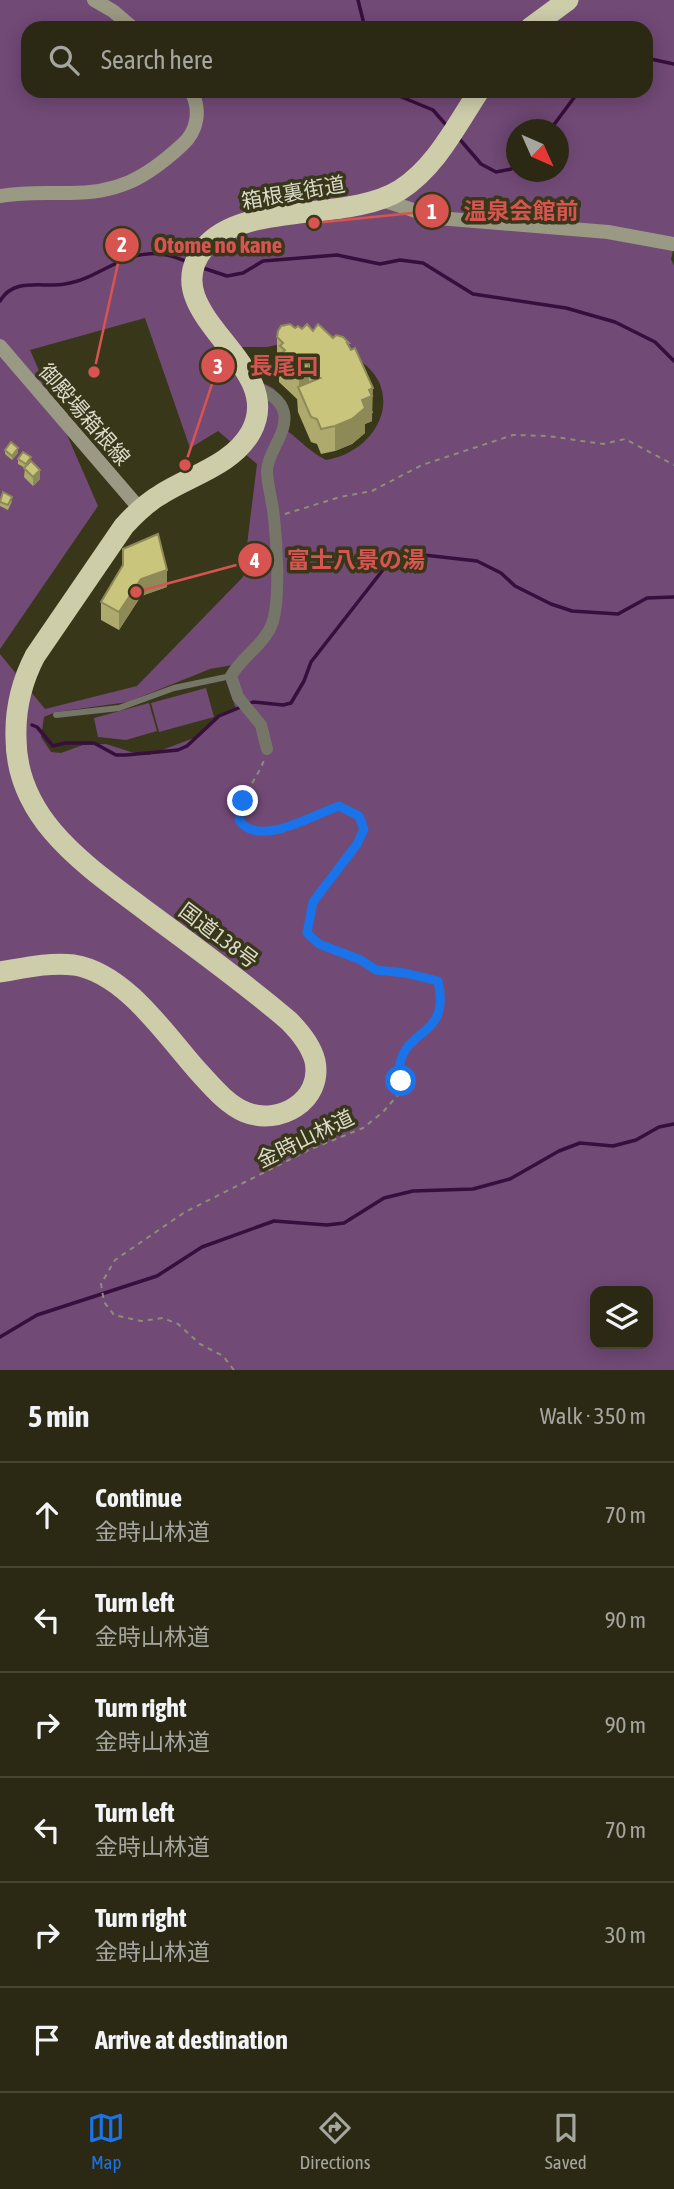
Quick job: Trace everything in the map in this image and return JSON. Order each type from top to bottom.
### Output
[{"type":"highway","points":[[540,21],[568,0]]},
{"type":"highway","name":"箱根裏街道","points":[[140,509],[160,494],[231,455],[252,431],[257,415],[253,386],[237,357],[214,329],[196,299],[195,265],[214,238],[240,224],[358,205],[379,200],[398,191],[428,166],[475,98]]},
{"type":"highway","name":"国道138号","points":[[0,972],[57,964],[88,968],[102,975],[127,993],[222,1096],[245,1112],[273,1116],[285,1113],[306,1099],[312,1088],[315,1061],[302,1035],[289,1021],[68,849],[37,813],[19,770],[15,723],[24,678],[35,656],[111,541],[140,509]]},
{"type":"main road","points":[[94,0],[125,21]]},
{"type":"main road","points":[[0,196],[22,192],[68,194],[125,186],[150,172],[187,141],[197,122],[195,98]]},
{"type":"main road","points":[[379,200],[438,218],[608,232],[674,244]]},
{"type":"main road","name":"御殿場箱根線","points":[[0,346],[140,509]]},
{"type":"street","points":[[253,386],[278,400],[285,414],[267,466],[274,517],[276,582],[273,621],[266,636],[243,657],[231,676],[241,700],[261,725],[267,749]]},
{"type":"lane","points":[[56,715],[119,708],[174,688],[231,676]]},
{"type":"path","points":[[274,517],[340,497],[372,491],[422,465],[513,435],[548,436],[603,444],[625,439],[674,465]]},
{"type":"path","name":"金時山林道","points":[[234,1370],[223,1356],[200,1345],[178,1324],[163,1318],[141,1321],[114,1315],[104,1302],[101,1284],[116,1260],[185,1212],[309,1150],[363,1128],[383,1112],[398,1095],[404,1051],[440,1014],[441,996],[438,981],[405,973],[376,970],[361,960],[319,944],[307,933],[313,902],[357,844],[364,829],[359,816],[339,806],[281,829],[254,831],[244,828],[239,820],[240,809],[259,774],[267,749]]},
{"type":"shaded area","points":[[0,0],[674,0],[674,247],[671,259],[674,266],[674,1370],[0,1370],[0,654],[45,709],[137,686],[243,577],[257,464],[218,431],[190,448],[145,318],[30,350],[98,506],[0,649]],"holes":[[[294,341],[352,356],[370,369],[380,384],[383,400],[381,416],[373,431],[361,444],[345,454],[326,460],[286,430],[285,401],[273,388],[261,382],[260,374],[241,347],[267,347]],[[233,665],[226,681],[236,709],[214,719],[199,736],[149,755],[106,744],[83,745],[61,753],[51,752],[41,737],[44,717],[56,712],[128,702],[210,669]]]},
{"type":"shaded area","points":[[206,688],[214,717],[159,732],[151,703]]},
{"type":"shaded area","points":[[149,703],[157,731],[126,740],[98,737],[94,718]]},
{"type":"building","points":[[290,324],[302,329],[307,324],[313,331],[318,324],[333,338],[336,335],[343,337],[351,350],[355,348],[373,388],[369,390],[372,396],[362,400],[365,408],[352,419],[321,429],[317,419],[311,417],[298,387],[320,378],[309,374],[299,379],[297,376],[307,371],[309,364],[305,364],[297,373],[279,356],[285,350],[280,346],[283,343],[277,337],[278,331],[281,326]]},
{"type":"building","points":[[11,442],[18,448],[12,456],[5,450]]},
{"type":"building","points":[[23,452],[31,457],[26,464],[18,459]]},
{"type":"building","points":[[31,461],[40,470],[33,477],[24,468]]},
{"type":"building","points":[[3,492],[12,497],[8,505],[0,502]]},
{"type":"building","points":[[158,534],[167,570],[141,579],[119,612],[101,602],[123,565],[123,549]]},
{"type":"waterway","points":[[358,0],[363,21]]},
{"type":"waterway","points":[[653,60],[674,64]]},
{"type":"waterway","points":[[404,98],[433,110],[447,126]]},
{"type":"waterway","points":[[558,119],[574,98]]},
{"type":"waterway","points":[[457,136],[481,164],[496,172],[506,170]]},
{"type":"waterway","points":[[0,301],[20,286],[76,282],[136,256],[164,254],[190,263]]},
{"type":"waterway","points":[[203,268],[227,276],[243,273],[263,261],[337,255],[380,264],[400,260],[423,263],[473,294],[566,308],[615,322],[655,342],[674,361]]},
{"type":"waterway","points":[[32,725],[37,727],[53,746],[65,743],[94,743],[116,755],[126,755],[178,750],[187,746],[219,716],[253,702],[283,705],[291,703],[311,662],[393,557],[415,554],[477,561],[501,573],[515,586],[572,611],[618,614],[647,598],[674,597]]},
{"type":"waterway","points":[[0,1337],[37,1315],[157,1276],[202,1247],[274,1221],[327,1225],[344,1223],[384,1198],[413,1191],[473,1189],[510,1179],[559,1151],[580,1143],[613,1146],[636,1140],[659,1127],[674,1124]]},
{"type":"place","name":"温泉会館前","points":[[314,223]]},
{"type":"place","name":"Otome no kane","points":[[94,372]]},
{"type":"place","name":"長尾口","points":[[185,465]]},
{"type":"place","name":"富士八景の湯","points":[[136,592]]},
{"type":"route","points":[[243,801],[239,820],[244,828],[254,831],[281,829],[339,806],[359,816],[364,829],[357,844],[313,902],[307,933],[319,944],[361,960],[376,970],[405,973],[438,981],[440,1014],[404,1051],[400,1065],[401,1081]]}]
